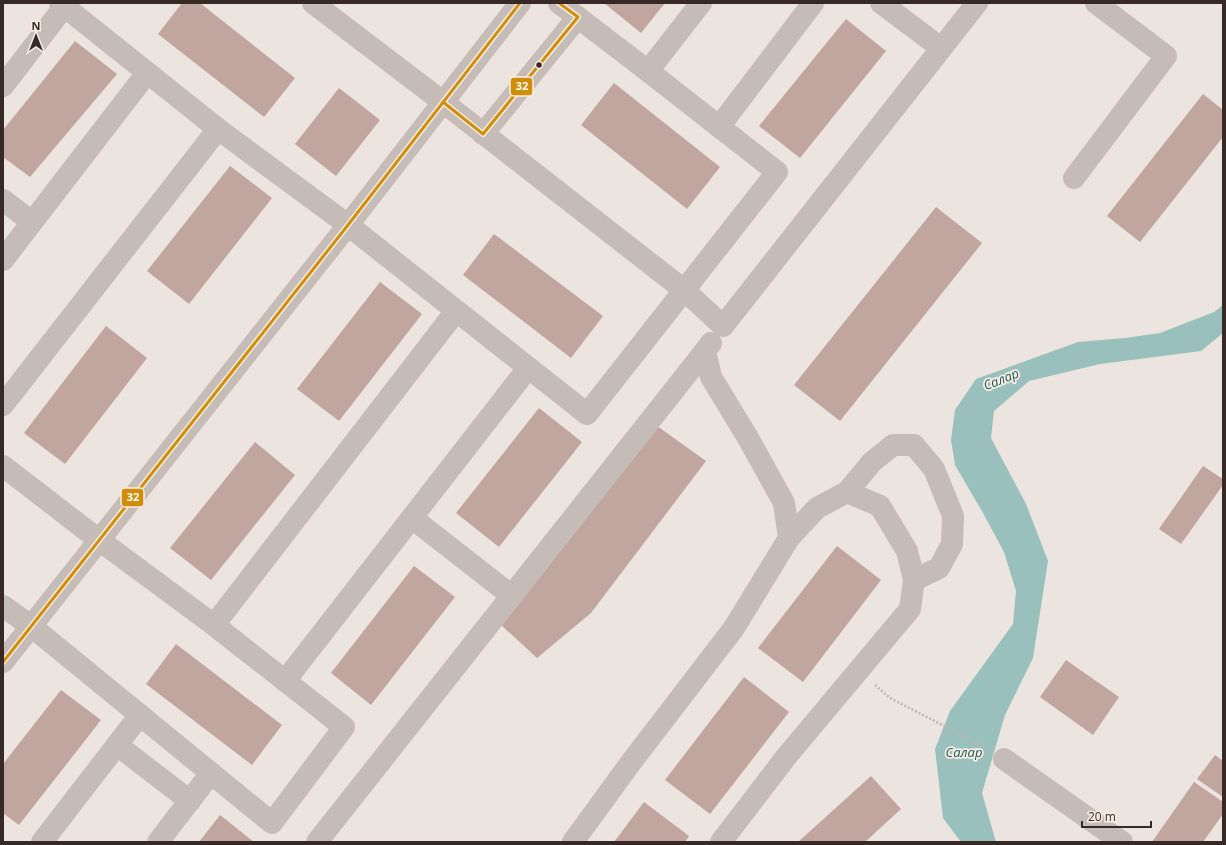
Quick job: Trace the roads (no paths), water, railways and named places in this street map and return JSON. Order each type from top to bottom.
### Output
[{"type":"street","points":[[312,3],[443,102],[684,290],[723,326]]},
{"type":"street","points":[[3,662],[348,226],[520,3]]},
{"type":"street","points":[[3,86],[62,5],[218,129],[348,226],[586,414],[777,172],[559,3]]},
{"type":"street","points":[[648,71],[701,3]]},
{"type":"street","points":[[719,127],[814,3]]},
{"type":"street","points":[[880,3],[941,48]]},
{"type":"street","points":[[317,842],[705,351],[723,326],[977,3]]},
{"type":"street","points":[[1074,178],[1166,56],[1096,3]]},
{"type":"street","points":[[483,134],[578,17]]},
{"type":"street","points":[[3,260],[147,72]]},
{"type":"street","points":[[3,405],[218,129]]},
{"type":"street","points":[[3,200],[32,222]]},
{"type":"street","points":[[214,625],[456,311]]},
{"type":"street","points":[[705,351],[711,376],[784,503],[789,538]]},
{"type":"street","points":[[285,680],[528,368]]},
{"type":"street","points":[[573,842],[734,628],[789,538],[817,508],[847,492],[872,462],[893,445],[914,445],[934,468],[953,516],[952,544],[939,568],[914,580]]},
{"type":"street","points":[[3,466],[99,540],[214,625],[344,727],[272,823],[31,626],[3,606]]},
{"type":"street","points":[[721,842],[786,757],[910,609],[914,580],[907,551],[880,506],[847,492]]},
{"type":"street","points":[[412,518],[512,596]]},
{"type":"street","points":[[42,842],[140,715]]},
{"type":"street","points":[[117,745],[190,800]]},
{"type":"street","points":[[997,755],[1122,842]]},
{"type":"street","points":[[158,842],[211,773]]},
{"type":"water","name":"Салар","points":[[1223,305],[1223,333],[1201,351],[1100,364],[1029,381],[994,411],[991,438],[1026,504],[1048,561],[1033,658],[1005,715],[982,793],[996,842],[961,842],[943,818],[935,749],[950,711],[1013,624],[1016,591],[1004,552],[955,465],[951,440],[955,410],[976,379],[1078,342],[1160,333],[1214,312]]}]
